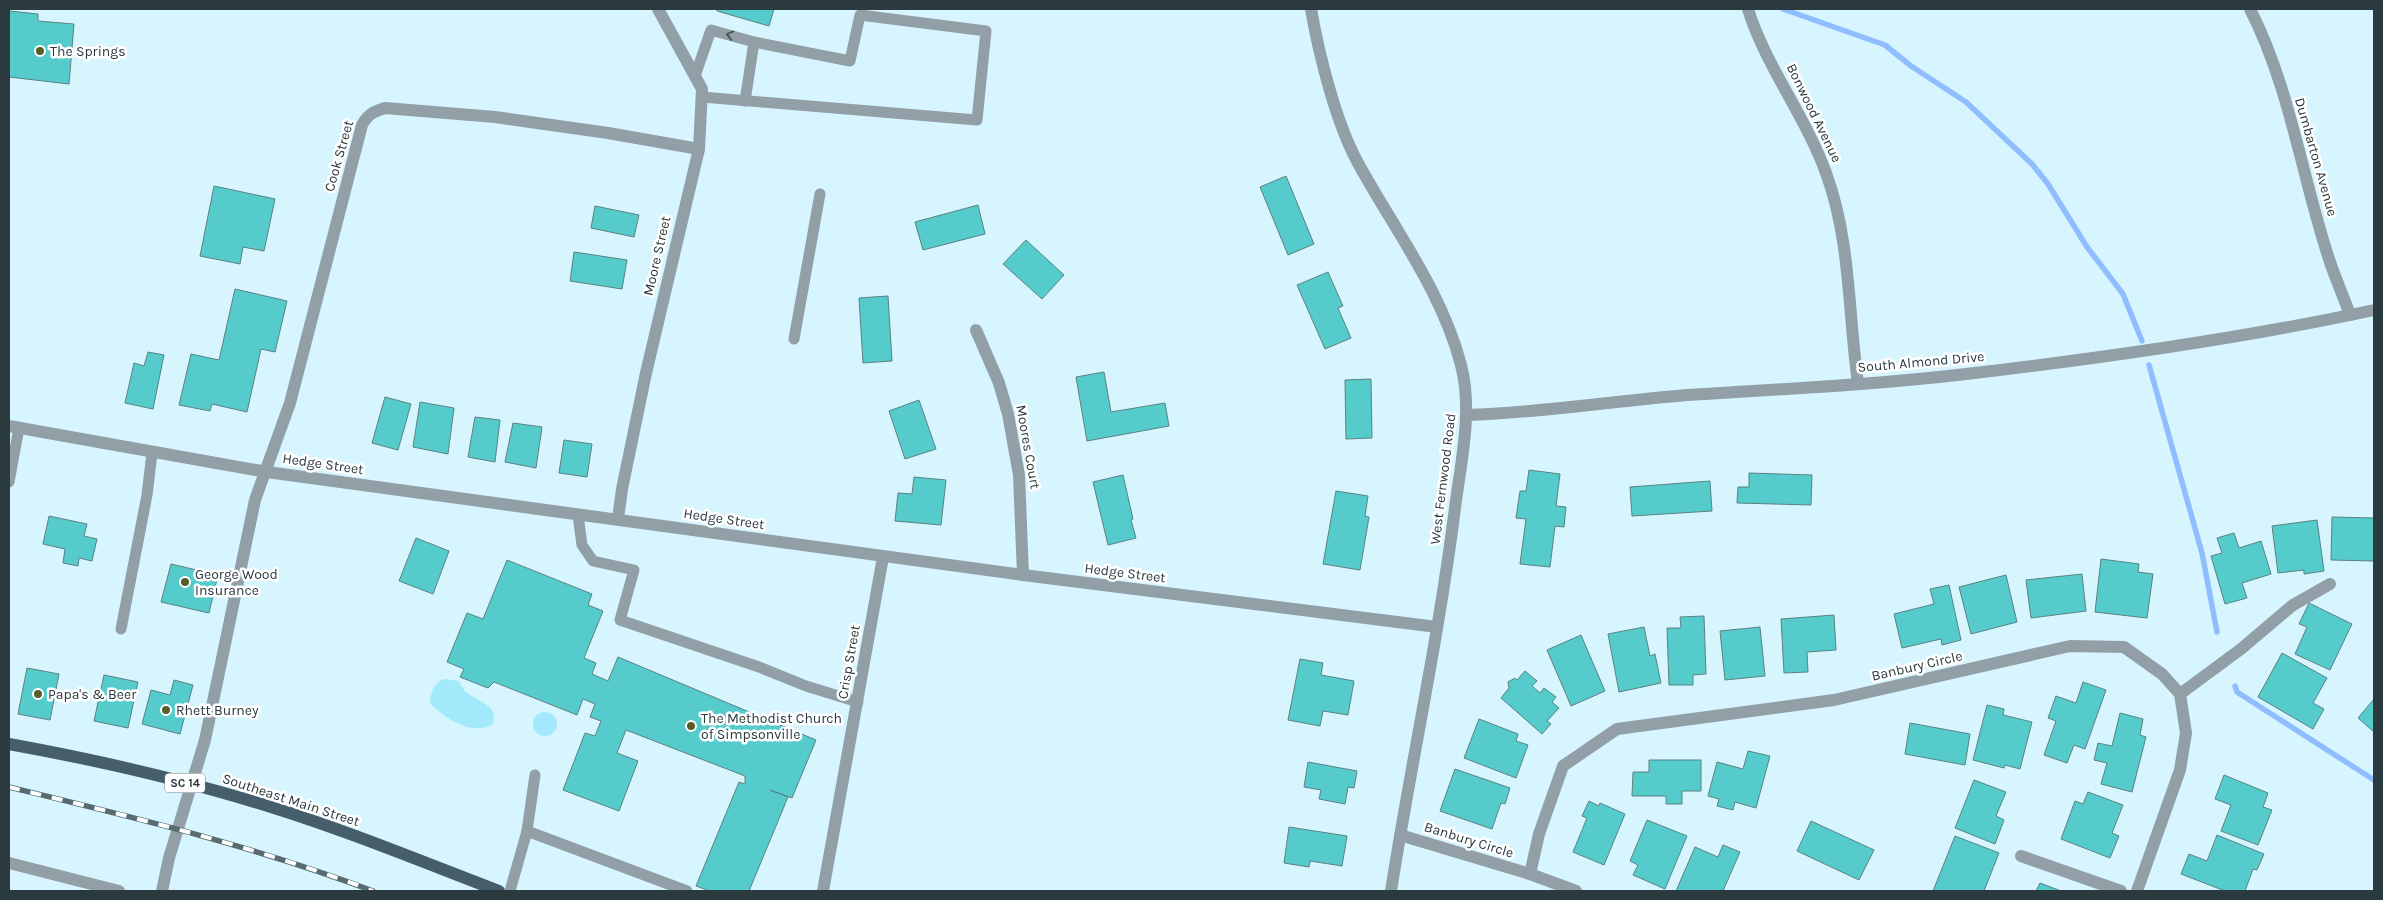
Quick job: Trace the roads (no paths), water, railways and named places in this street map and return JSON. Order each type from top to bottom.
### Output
[{"type":"main road","name":"Southeast Main Street","points":[[9,744],[121,767],[270,807],[357,836],[499,891]]},
{"type":"street","name":"Moore Street","points":[[618,519],[622,489],[646,373],[700,149],[702,89],[658,9]]},
{"type":"street","name":"West Fernwood Road","points":[[1311,9],[1333,100],[1342,128],[1357,162],[1418,264],[1444,317],[1461,366],[1467,415],[1446,580],[1391,891]]},
{"type":"street","name":"Bonwood Avenue","points":[[1748,9],[1759,36],[1811,136],[1838,207],[1846,254],[1851,334],[1858,383]]},
{"type":"street","name":"Dumbarton Avenue","points":[[2250,9],[2261,31],[2287,106],[2331,265],[2350,315]]},
{"type":"street","name":"Cook Street","points":[[162,891],[169,858],[205,740],[255,500],[267,472],[290,403],[362,125],[371,112],[385,108],[495,117],[608,133],[700,149]]},
{"type":"street","name":"South Almond Drive","points":[[1467,415],[1494,414],[1648,398],[1964,374],[2133,352],[2286,328],[2374,310]]},
{"type":"street","name":"Moores Court","points":[[976,330],[999,383],[1010,422],[1020,475],[1023,575]]},
{"type":"street","name":"Hedge Street","points":[[14,427],[267,472],[1023,575],[1437,627]]},
{"type":"street","name":"Crisp Street","points":[[823,891],[883,556]]},
{"type":"street","points":[[2137,891],[2180,770],[2186,733],[2180,694],[2241,649],[2293,605],[2330,584]]},
{"type":"street","name":"Banbury Circle","points":[[1530,874],[1539,834],[1563,766],[1617,729],[1834,700],[2070,646],[2124,648],[2162,674],[2180,694]]},
{"type":"street","name":"Banbury Circle","points":[[1400,835],[1530,874],[1576,891]]},
{"type":"street","points":[[2021,856],[2121,891]]},
{"type":"street","points":[[9,863],[120,891]]},
{"type":"lane","points":[[695,76],[711,30],[754,42],[850,61],[860,15],[986,31],[977,120],[702,97]]},
{"type":"lane","points":[[744,101],[754,42]]},
{"type":"lane","points":[[794,339],[820,194]]},
{"type":"lane","points":[[9,482],[14,427]]},
{"type":"lane","points":[[120,629],[147,494],[152,452]]},
{"type":"lane","points":[[578,515],[582,545],[593,561],[634,570],[620,620],[759,667],[806,686],[858,702]]},
{"type":"lane","points":[[510,891],[527,832],[536,774]]},
{"type":"lane","points":[[527,832],[687,891]]},
{"type":"waterway","points":[[1783,9],[1885,45],[1911,66],[1966,102],[2032,164],[2048,184],[2087,247],[2123,294],[2142,341]]},
{"type":"waterway","points":[[2149,365],[2202,553],[2217,632]]},
{"type":"waterway","points":[[2235,686],[2237,692],[2374,780]]},
{"type":"railway","points":[[9,787],[147,821],[238,846],[373,891]]},
{"type":"place","name":"The Springs","points":[[40,51]]},
{"type":"place","name":"George Wood Insurance","points":[[185,582]]},
{"type":"place","name":"Papa's & Beer","points":[[38,694]]},
{"type":"place","name":"Rhett Burney","points":[[166,710]]},
{"type":"place","name":"The Methodist Church of Simpsonville","points":[[691,726]]}]
